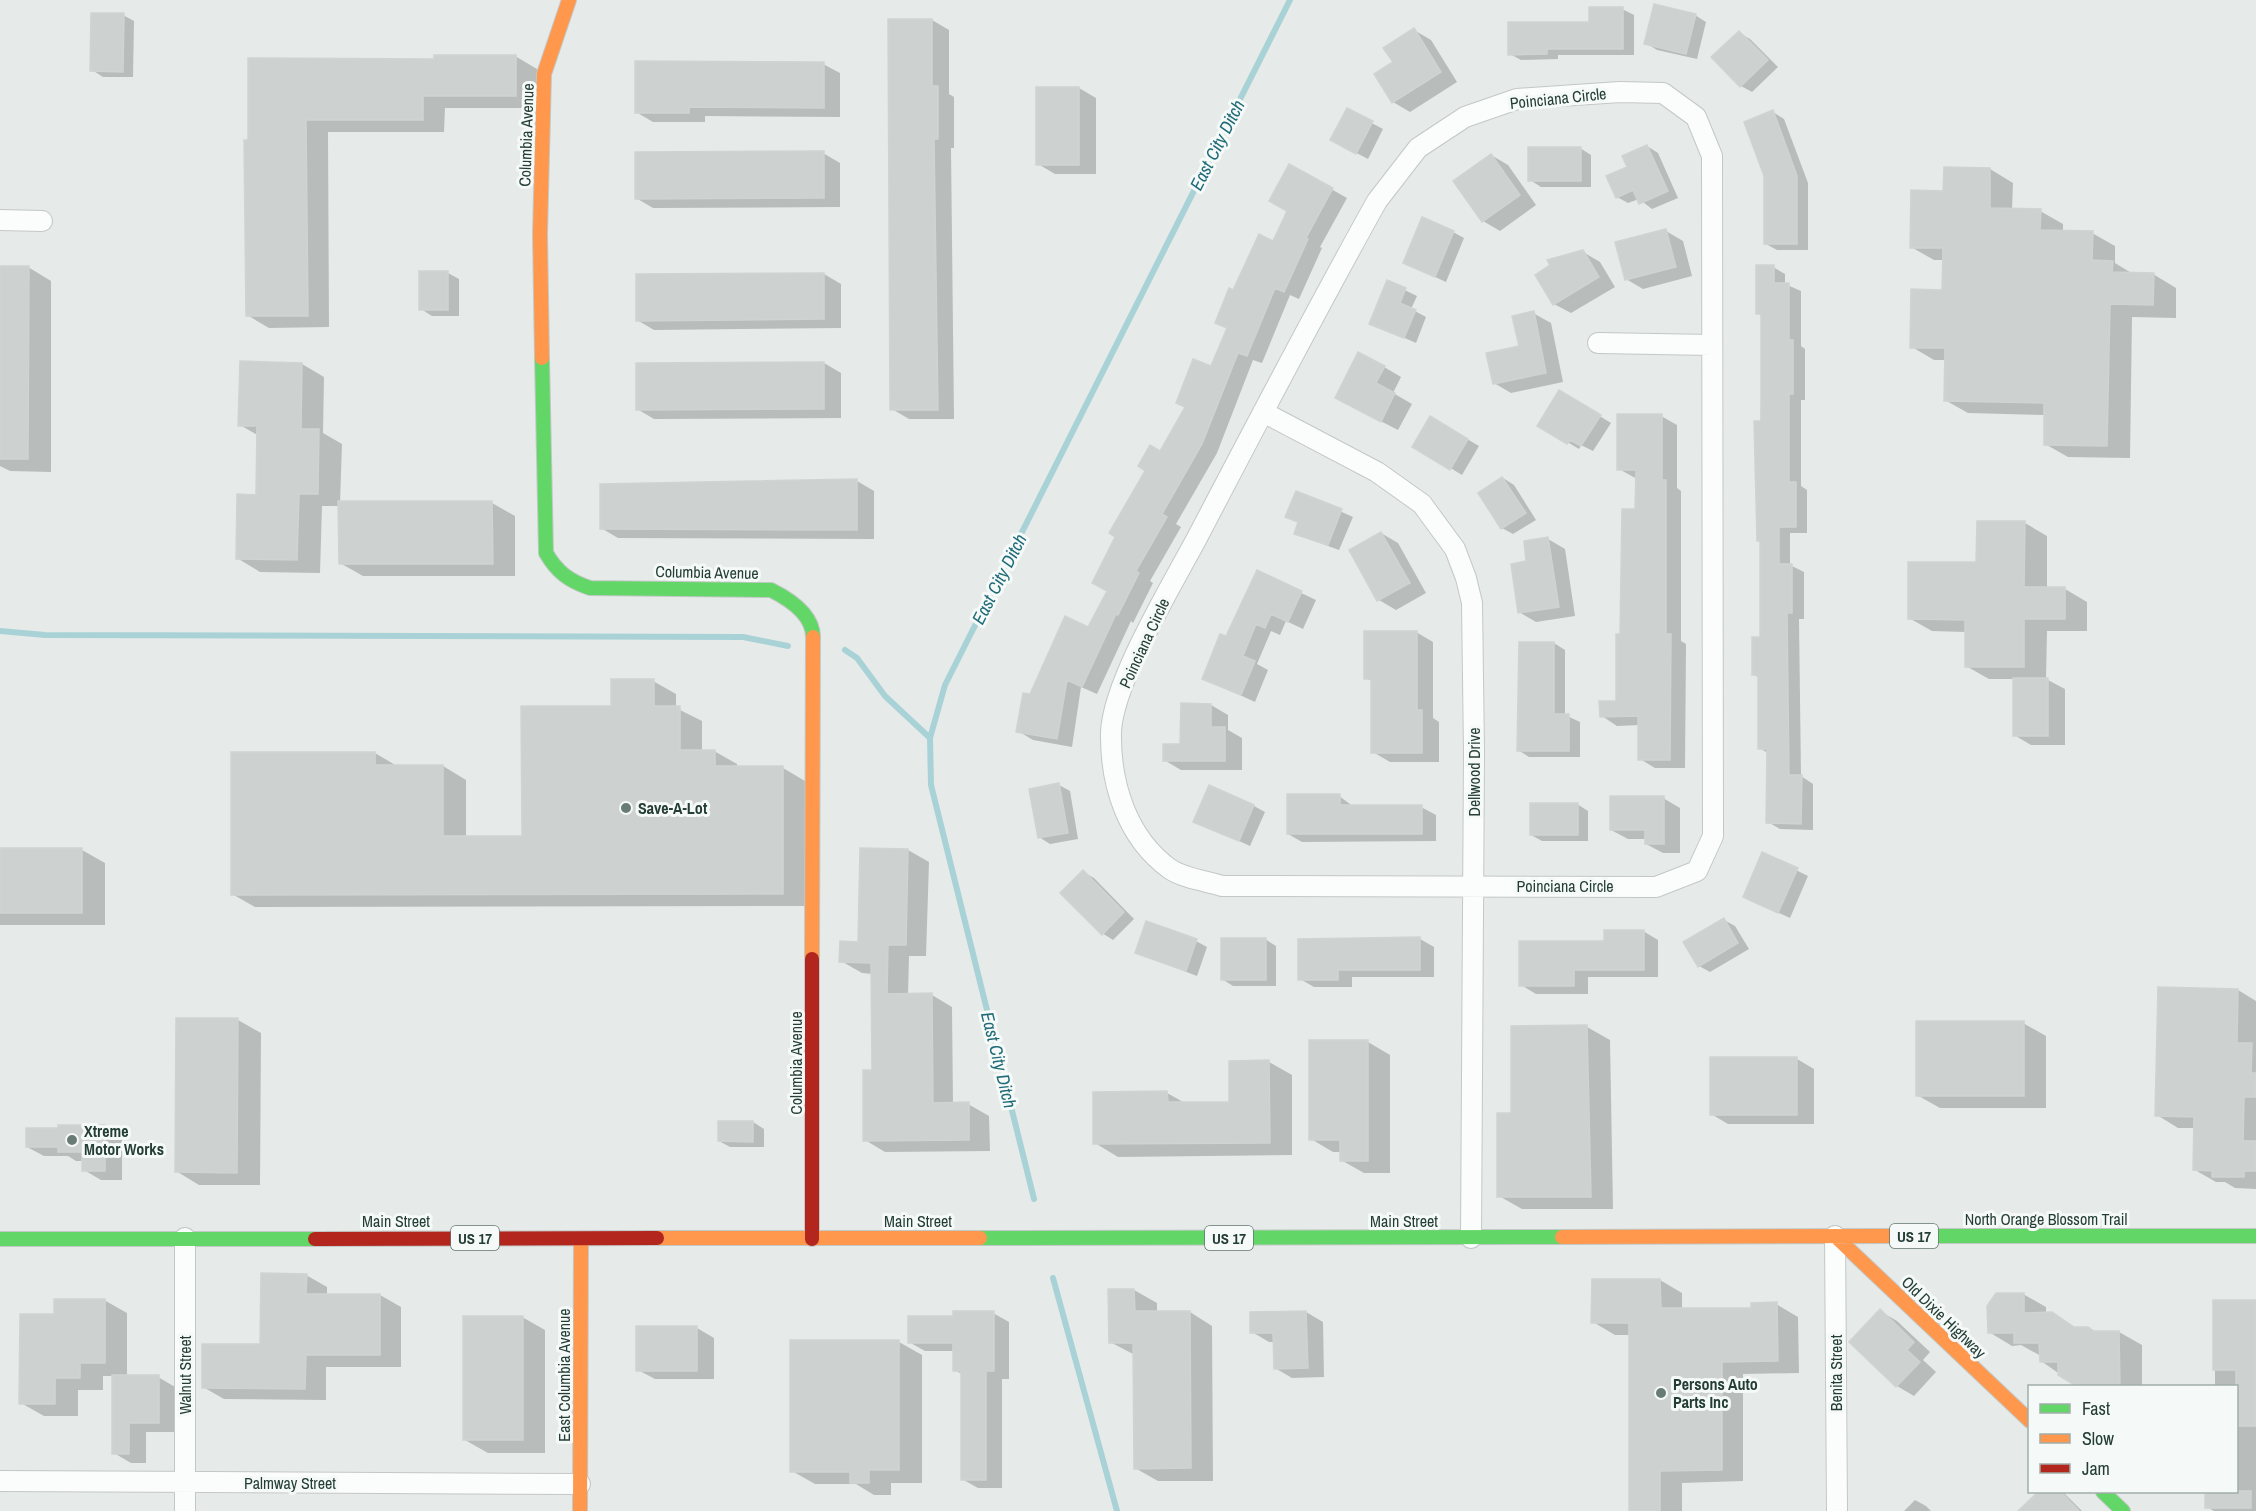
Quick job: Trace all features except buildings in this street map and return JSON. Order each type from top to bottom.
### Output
[{"type":"main road","name":"Columbia Avenue","points":[[569,0],[567,12],[546,57],[544,74],[540,234],[546,553],[557,571],[568,581],[590,588],[771,590],[795,602],[813,630],[812,1239]]},
{"type":"main road","name":"Main Street","points":[[0,1239],[1835,1236]]},
{"type":"main road","name":"North Orange Blossom Trail","points":[[1835,1236],[2256,1236]]},
{"type":"main road","name":"Old Dixie Highway","points":[[1835,1236],[2028,1419]]},
{"type":"main road","name":"East Columbia Avenue","points":[[580,1511],[581,1239]]},
{"type":"main road","points":[[2105,1493],[2123,1511]]},
{"type":"street","name":"Poinciana Circle","points":[[1620,92],[1663,93],[1696,117],[1712,156],[1712,345],[1713,836],[1697,872],[1656,887],[1222,886],[1171,870],[1144,845],[1131,826],[1119,797],[1113,762],[1111,731],[1119,698],[1131,667],[1175,577],[1377,201],[1418,148],[1465,117],[1517,99],[1620,92]]},
{"type":"street","points":[[0,220],[42,221]]},
{"type":"street","points":[[1598,343],[1712,345]]},
{"type":"street","name":"Dellwood Drive","points":[[1263,412],[1377,472],[1422,504],[1455,549],[1472,603],[1474,886],[1471,1238]]},
{"type":"street","name":"Benita Street","points":[[1835,1236],[1837,1511]]},
{"type":"street","name":"Walnut Street","points":[[185,1238],[185,1511]]},
{"type":"street","name":"Palmway Street","points":[[0,1481],[580,1484]]},
{"type":"waterway","name":"East City Ditch","points":[[1034,1199],[931,785],[930,738],[945,685],[1290,0]]},
{"type":"waterway","points":[[0,631],[45,635],[743,637],[788,646]]},
{"type":"waterway","points":[[845,650],[857,658],[885,696],[930,738]]},
{"type":"waterway","name":"East City Ditch","points":[[1053,1278],[1117,1511]]},
{"type":"traffic: fast","points":[[542,358],[546,553],[559,571],[590,588],[771,590],[799,608],[809,621],[813,637]]},
{"type":"traffic: fast","points":[[1887,1236],[2256,1236]]},
{"type":"traffic: fast","points":[[980,1238],[1562,1237]]},
{"type":"traffic: fast","points":[[0,1239],[315,1239]]},
{"type":"traffic: fast","points":[[2104,1493],[2123,1511]]},
{"type":"traffic: slow","points":[[542,358],[540,234],[544,74],[569,0]]},
{"type":"traffic: slow","points":[[812,959],[813,637]]},
{"type":"traffic: slow","points":[[1835,1236],[2028,1419]]},
{"type":"traffic: slow","points":[[1562,1237],[1887,1236]]},
{"type":"traffic: slow","points":[[657,1238],[980,1238]]},
{"type":"traffic: slow","points":[[580,1511],[581,1239]]},
{"type":"traffic: jam","points":[[812,959],[812,1239]]},
{"type":"traffic: jam","points":[[315,1239],[657,1238]]},
{"type":"place","name":"Save-A-Lot","points":[[626,808]]},
{"type":"place","name":"Xtreme Motor Works","points":[[72,1140]]},
{"type":"place","name":"Persons Auto Parts Inc","points":[[1661,1393]]}]
